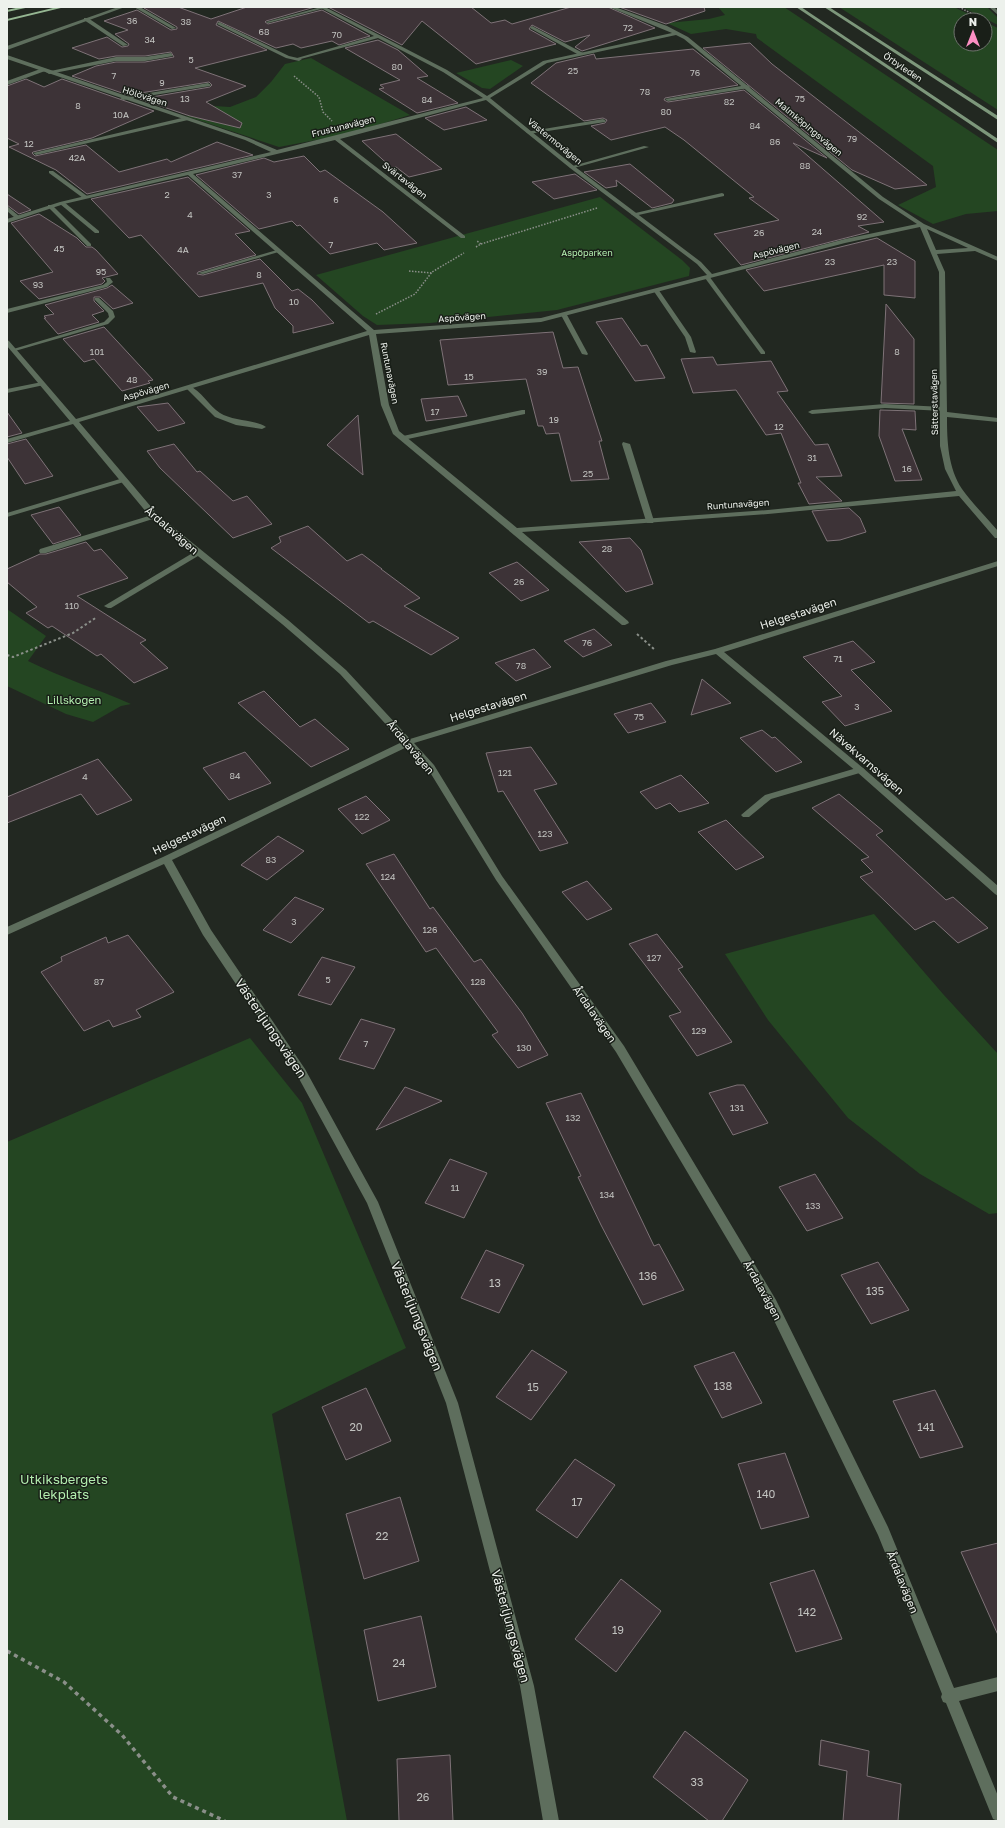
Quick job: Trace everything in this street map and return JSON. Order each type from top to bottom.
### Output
[{"type":"main road","points":[[7,11],[28,7]]},
{"type":"main road","points":[[7,20],[63,7]]},
{"type":"main road","name":"Örbyleden","points":[[798,7],[998,141]]},
{"type":"main road","name":"Örbyleden","points":[[826,7],[998,118]]},
{"type":"street","points":[[7,48],[123,7]]},
{"type":"street","points":[[136,7],[174,28]]},
{"type":"street","points":[[268,22],[322,7]]},
{"type":"street","name":"Västermovägen","points":[[322,7],[344,17],[377,37],[445,71],[487,98],[572,167],[699,263],[763,353]]},
{"type":"street","name":"Malmköpingsvägen","points":[[611,7],[686,38],[881,198],[922,225],[998,259]]},
{"type":"street","points":[[991,7],[998,14]]},
{"type":"street","points":[[86,19],[125,45]]},
{"type":"street","points":[[219,22],[288,57],[300,59],[377,37]]},
{"type":"street","points":[[532,27],[581,54]]},
{"type":"street","name":"Frustunavägen","points":[[7,221],[62,202],[336,138],[487,98],[544,62],[677,33]]},
{"type":"street","points":[[49,72],[116,59],[145,59],[171,55]]},
{"type":"street","name":"Hölövägen","points":[[7,57],[123,98],[247,139],[276,152]]},
{"type":"street","points":[[7,83],[43,70]]},
{"type":"street","points":[[123,98],[208,85]]},
{"type":"street","points":[[668,99],[747,87]]},
{"type":"street","points":[[36,153],[186,119]]},
{"type":"street","points":[[529,132],[602,121]]},
{"type":"street","name":"Svärtavägen","points":[[336,138],[463,237]]},
{"type":"street","points":[[572,167],[646,147]]},
{"type":"street","points":[[51,172],[85,197]]},
{"type":"street","name":"Runtunavägen","points":[[189,173],[372,332],[385,405],[396,432],[625,623]]},
{"type":"street","points":[[634,214],[722,195]]},
{"type":"street","points":[[62,202],[97,232]]},
{"type":"street","points":[[50,206],[89,245]]},
{"type":"street","points":[[7,208],[17,217]]},
{"type":"street","name":"Sätterstavägen","points":[[922,225],[942,272],[944,446],[949,469],[962,493],[998,536]]},
{"type":"street","name":"Aspövägen","points":[[7,441],[189,388],[372,332],[540,320],[845,241],[922,225]]},
{"type":"street","points":[[934,252],[976,249]]},
{"type":"street","points":[[201,273],[279,251]]},
{"type":"street","points":[[7,311],[105,286],[110,282],[108,279]]},
{"type":"street","points":[[656,290],[688,337],[694,352]]},
{"type":"street","points":[[13,350],[106,323],[112,317],[111,312],[97,299]]},
{"type":"street","points":[[564,315],[585,354]]},
{"type":"street","name":"Årdalavägen","points":[[7,342],[73,422],[155,517],[286,622],[343,672],[409,742],[430,767],[499,878],[620,1049],[772,1304],[883,1532],[948,1696],[998,1814]]},
{"type":"street","points":[[7,392],[42,384]]},
{"type":"street","points":[[189,388],[218,415],[239,423],[262,427]]},
{"type":"street","points":[[812,412],[885,406],[998,420]]},
{"type":"street","points":[[403,438],[522,412]]},
{"type":"street","points":[[626,444],[650,520]]},
{"type":"street","points":[[7,515],[123,480]]},
{"type":"street","name":"Runtunavägen","points":[[515,530],[768,512],[962,493]]},
{"type":"street","points":[[43,551],[155,517]]},
{"type":"street","points":[[108,606],[199,553]]},
{"type":"street","name":"Helgestavägen","points":[[7,931],[166,859],[409,742],[669,663],[718,651],[998,562]]},
{"type":"street","name":"Nävekvarnsvägen","points":[[718,651],[860,770],[998,892]]},
{"type":"street","points":[[746,814],[768,797],[860,770]]},
{"type":"street","name":"Västerljungsvägen","points":[[166,859],[207,932],[301,1072],[375,1210],[452,1403],[527,1686],[550,1821]]},
{"type":"street","points":[[948,1696],[998,1684]]},
{"type":"path","points":[[959,7],[969,12]]},
{"type":"path","points":[[300,59],[288,68],[287,71],[319,97],[323,112],[342,130],[336,138]]},
{"type":"path","points":[[475,248],[481,244],[592,210],[615,199]]},
{"type":"path","points":[[463,237],[474,239],[481,244]]},
{"type":"path","points":[[363,324],[378,312],[415,294],[432,273],[468,251]]},
{"type":"path","points":[[409,271],[432,273]]},
{"type":"path","points":[[7,655],[13,657],[73,633],[98,616],[108,606]]},
{"type":"path","points":[[625,623],[669,663]]},
{"type":"path","points":[[7,1651],[64,1682],[122,1735],[173,1797],[225,1821]]},
{"type":"green space","points":[[718,7],[784,7],[998,150],[998,211],[966,214],[933,224],[898,205],[936,187],[933,166],[757,38],[756,34],[726,29],[691,34],[667,23],[709,19],[725,15]]},
{"type":"green space","points":[[839,7],[954,7],[964,12],[953,12],[953,52],[993,52],[993,26],[998,28],[998,110]]},
{"type":"green space","points":[[962,7],[987,7],[992,12],[972,12]]},
{"type":"green space","points":[[993,13],[998,18],[998,25],[993,22]]},
{"type":"green space","points":[[311,58],[410,115],[348,134],[279,147],[186,116],[214,106],[230,107],[256,97],[271,82],[285,64]]},
{"type":"green space","points":[[511,60],[523,66],[490,89],[482,88],[456,73]]},
{"type":"green space","name":"Aspöparken","points":[[600,197],[682,260],[690,268],[689,276],[557,310],[430,323],[377,325],[363,316],[316,275]]},
{"type":"green space","name":"Lillskogen","points":[[7,609],[46,636],[28,661],[131,704],[121,706],[93,722],[66,714],[7,686]]},
{"type":"green space","points":[[874,914],[943,994],[998,1054],[998,1213],[989,1214],[920,1174],[848,1118],[768,1020],[725,954]]},
{"type":"green space","name":"Utkiksbergets lekplats","points":[[250,1038],[302,1103],[406,1348],[272,1414],[347,1821],[8,1821],[7,1142]]},
{"type":"building","points":[[178,7],[211,19],[247,7],[315,7],[265,22],[268,24],[322,10],[370,36],[339,45],[332,41],[301,48],[293,44],[276,48],[218,21],[216,25],[267,50],[195,68],[246,86],[206,102],[242,123],[240,128],[190,116],[140,99],[210,87],[212,85],[209,82],[128,95],[72,76],[96,66],[116,62],[145,62],[174,57],[171,52],[145,56],[116,56],[99,59],[72,48],[107,37],[122,47],[128,46],[129,44],[115,34],[128,30],[104,21],[137,10],[171,30],[177,29],[177,27],[144,8]]},
{"type":"building","points":[[328,7],[471,7],[491,23],[505,20],[512,24],[571,7],[608,7],[655,28],[582,51],[575,47],[590,35],[565,42],[532,25],[529,29],[556,44],[476,64],[422,21],[402,45]]},
{"type":"building","points":[[619,7],[704,7],[705,11],[666,24]]},
{"type":"building","points":[[378,40],[398,50],[428,76],[417,78],[458,103],[417,113],[379,89],[384,88],[380,85],[400,80],[345,48]]},
{"type":"building","points":[[750,43],[772,64],[927,185],[895,189],[852,170],[703,48]]},
{"type":"building","points":[[693,49],[738,85],[665,98],[664,100],[668,102],[744,90],[827,158],[793,143],[884,222],[858,226],[869,232],[741,265],[714,234],[779,220],[749,198],[754,197],[684,140],[665,127],[611,140],[591,126],[605,123],[607,120],[603,118],[584,121],[531,83],[556,63],[594,54],[596,59]]},
{"type":"building","points":[[26,79],[44,87],[62,79],[154,111],[92,138],[33,152],[32,153],[35,156],[86,145],[119,172],[167,159],[171,162],[217,142],[253,155],[87,194],[56,170],[9,147],[19,144],[7,138],[7,86]]},
{"type":"building","points":[[466,107],[487,120],[444,130],[425,118]]},
{"type":"building","points":[[396,134],[442,169],[409,177],[396,167],[392,168],[362,141]]},
{"type":"building","points":[[304,156],[320,172],[325,170],[383,212],[417,243],[384,250],[377,243],[330,254],[300,225],[297,226],[292,221],[259,229],[196,175],[264,158],[274,162]]},
{"type":"building","points":[[630,164],[674,200],[672,203],[652,208],[616,180],[617,186],[606,188],[584,172]]},
{"type":"building","points":[[575,174],[597,190],[554,199],[532,182]]},
{"type":"building","points":[[188,177],[250,231],[235,234],[256,255],[198,272],[197,274],[203,275],[260,259],[292,291],[298,289],[312,300],[334,323],[293,333],[293,326],[275,308],[263,283],[199,297],[141,235],[129,238],[91,199]]},
{"type":"building","points":[[7,194],[31,210],[19,214],[7,205]]},
{"type":"building","points":[[39,214],[77,238],[86,247],[92,247],[96,250],[118,274],[102,278],[105,281],[102,284],[39,299],[20,281],[53,272],[11,223]]},
{"type":"building","points":[[877,238],[915,261],[915,298],[884,295],[884,265],[764,291],[746,270]]},
{"type":"building","points":[[112,285],[133,303],[113,309],[100,297],[94,297],[94,301],[104,311],[92,315],[99,322],[58,334],[44,318],[46,318],[44,316],[54,314],[45,305],[107,288]]},
{"type":"building","points":[[886,304],[914,339],[914,404],[881,403]]},
{"type":"building","points":[[622,318],[641,346],[647,345],[665,378],[635,381],[596,322]]},
{"type":"building","points":[[104,327],[153,380],[148,381],[150,383],[122,391],[94,359],[84,362],[63,339]]},
{"type":"building","points":[[553,332],[563,368],[578,367],[602,441],[599,441],[609,479],[571,481],[559,433],[546,434],[543,426],[538,426],[526,379],[448,385],[440,340]]},
{"type":"building","points":[[713,357],[717,365],[771,361],[788,391],[777,392],[815,445],[828,444],[842,476],[816,477],[842,501],[809,504],[798,483],[801,483],[781,433],[766,435],[736,390],[693,393],[681,359]]},
{"type":"building","points":[[458,396],[467,416],[426,421],[421,399]]},
{"type":"building","points":[[168,403],[185,423],[158,431],[137,407]]},
{"type":"building","points":[[880,410],[915,411],[916,430],[902,429],[922,480],[895,481],[879,436]]},
{"type":"building","points":[[7,412],[22,433],[7,437]]},
{"type":"building","points":[[358,415],[363,475],[327,445]]},
{"type":"building","points":[[26,439],[53,476],[25,484],[7,457],[7,444]]},
{"type":"building","points":[[174,444],[197,472],[200,471],[233,501],[247,496],[272,524],[233,538],[160,468],[147,451]]},
{"type":"building","points":[[59,507],[81,535],[53,544],[31,515]]},
{"type":"building","points":[[849,508],[860,518],[866,532],[840,540],[827,541],[812,511]]},
{"type":"building","points":[[308,526],[347,561],[362,554],[420,598],[404,606],[459,638],[431,655],[373,621],[369,623],[271,548],[281,542],[279,537]]},
{"type":"building","points":[[630,538],[641,550],[653,584],[626,592],[579,542]]},
{"type":"building","points":[[86,542],[94,551],[101,549],[128,578],[77,596],[146,640],[140,643],[168,668],[134,683],[101,654],[97,656],[52,626],[48,628],[26,613],[37,607],[7,582],[7,569],[40,554],[46,554]]},
{"type":"building","points":[[517,562],[549,590],[521,601],[489,573]]},
{"type":"building","points":[[594,629],[612,645],[583,657],[564,641]]},
{"type":"building","points":[[853,641],[875,662],[851,670],[892,711],[845,726],[822,702],[842,696],[803,657]]},
{"type":"building","points":[[534,649],[551,667],[516,681],[495,663]]},
{"type":"building","points":[[702,679],[731,703],[691,715]]},
{"type":"building","points":[[264,691],[300,727],[315,719],[349,749],[311,767],[238,703]]},
{"type":"building","points":[[651,703],[666,722],[628,733],[614,714]]},
{"type":"building","points":[[762,730],[772,738],[775,737],[802,762],[776,772],[740,738]]},
{"type":"building","points":[[531,747],[557,784],[534,790],[568,843],[540,851],[503,791],[498,792],[486,753]]},
{"type":"building","points":[[245,752],[271,783],[229,800],[203,768]]},
{"type":"building","points":[[98,759],[132,800],[97,815],[81,794],[7,823],[7,797]]},
{"type":"building","points":[[681,775],[709,803],[679,812],[670,803],[656,809],[640,792]]},
{"type":"building","points":[[839,794],[883,831],[876,835],[946,900],[953,897],[988,928],[958,943],[934,921],[915,930],[860,877],[873,872],[861,860],[869,857],[812,808]]},
{"type":"building","points":[[366,796],[390,820],[362,834],[338,809]]},
{"type":"building","points":[[726,820],[764,857],[736,870],[698,832]]},
{"type":"building","points":[[278,836],[304,851],[267,880],[241,865]]},
{"type":"building","points":[[394,854],[430,909],[433,907],[474,962],[481,959],[522,1013],[548,1055],[518,1068],[492,1035],[498,1032],[436,948],[426,952],[366,864]]},
{"type":"building","points":[[587,881],[612,909],[587,920],[562,892]]},
{"type":"building","points":[[295,897],[324,909],[291,943],[263,930]]},
{"type":"building","points":[[657,934],[683,967],[678,969],[732,1042],[697,1056],[669,1016],[681,1012],[629,944]]},
{"type":"building","points":[[128,935],[174,992],[136,1010],[141,1017],[113,1027],[109,1020],[84,1031],[41,972],[62,961],[61,957],[106,937],[108,943]]},
{"type":"building","points":[[322,957],[355,967],[331,1005],[298,995]]},
{"type":"building","points":[[361,1019],[395,1029],[374,1069],[339,1059]]},
{"type":"building","points":[[737,1085],[744,1085],[768,1123],[733,1135],[709,1093]]},
{"type":"building","points":[[405,1087],[442,1101],[376,1130]]},
{"type":"building","points":[[581,1093],[654,1246],[659,1244],[684,1290],[643,1305],[601,1225],[578,1177],[581,1176],[546,1103]]},
{"type":"building","points":[[450,1159],[487,1173],[464,1218],[425,1203]]},
{"type":"building","points":[[815,1174],[843,1218],[807,1231],[779,1187]]},
{"type":"building","points":[[486,1250],[524,1265],[499,1313],[461,1298]]},
{"type":"building","points":[[878,1262],[909,1310],[871,1324],[841,1275]]},
{"type":"building","points":[[532,1350],[567,1372],[531,1420],[496,1397]]},
{"type":"building","points":[[734,1352],[762,1403],[722,1418],[694,1366]]},
{"type":"building","points":[[366,1388],[391,1441],[346,1460],[322,1407]]},
{"type":"building","points":[[935,1390],[963,1447],[920,1458],[893,1401]]},
{"type":"building","points":[[785,1453],[809,1517],[761,1529],[738,1464]]},
{"type":"building","points":[[575,1459],[615,1485],[577,1538],[536,1510]]},
{"type":"building","points":[[400,1497],[419,1561],[364,1579],[346,1514]]},
{"type":"building","points":[[998,1543],[998,1635],[961,1552]]},
{"type":"building","points":[[814,1570],[842,1639],[796,1652],[770,1583]]},
{"type":"building","points":[[621,1579],[661,1611],[616,1672],[575,1639]]},
{"type":"building","points":[[421,1616],[436,1687],[378,1701],[364,1630]]},
{"type":"building","points":[[685,1731],[748,1780],[722,1821],[709,1821],[653,1777]]},
{"type":"building","points":[[821,1740],[869,1751],[867,1776],[901,1784],[898,1821],[843,1821],[847,1771],[819,1765]]},
{"type":"building","points":[[450,1755],[453,1821],[399,1821],[397,1759]]}]
